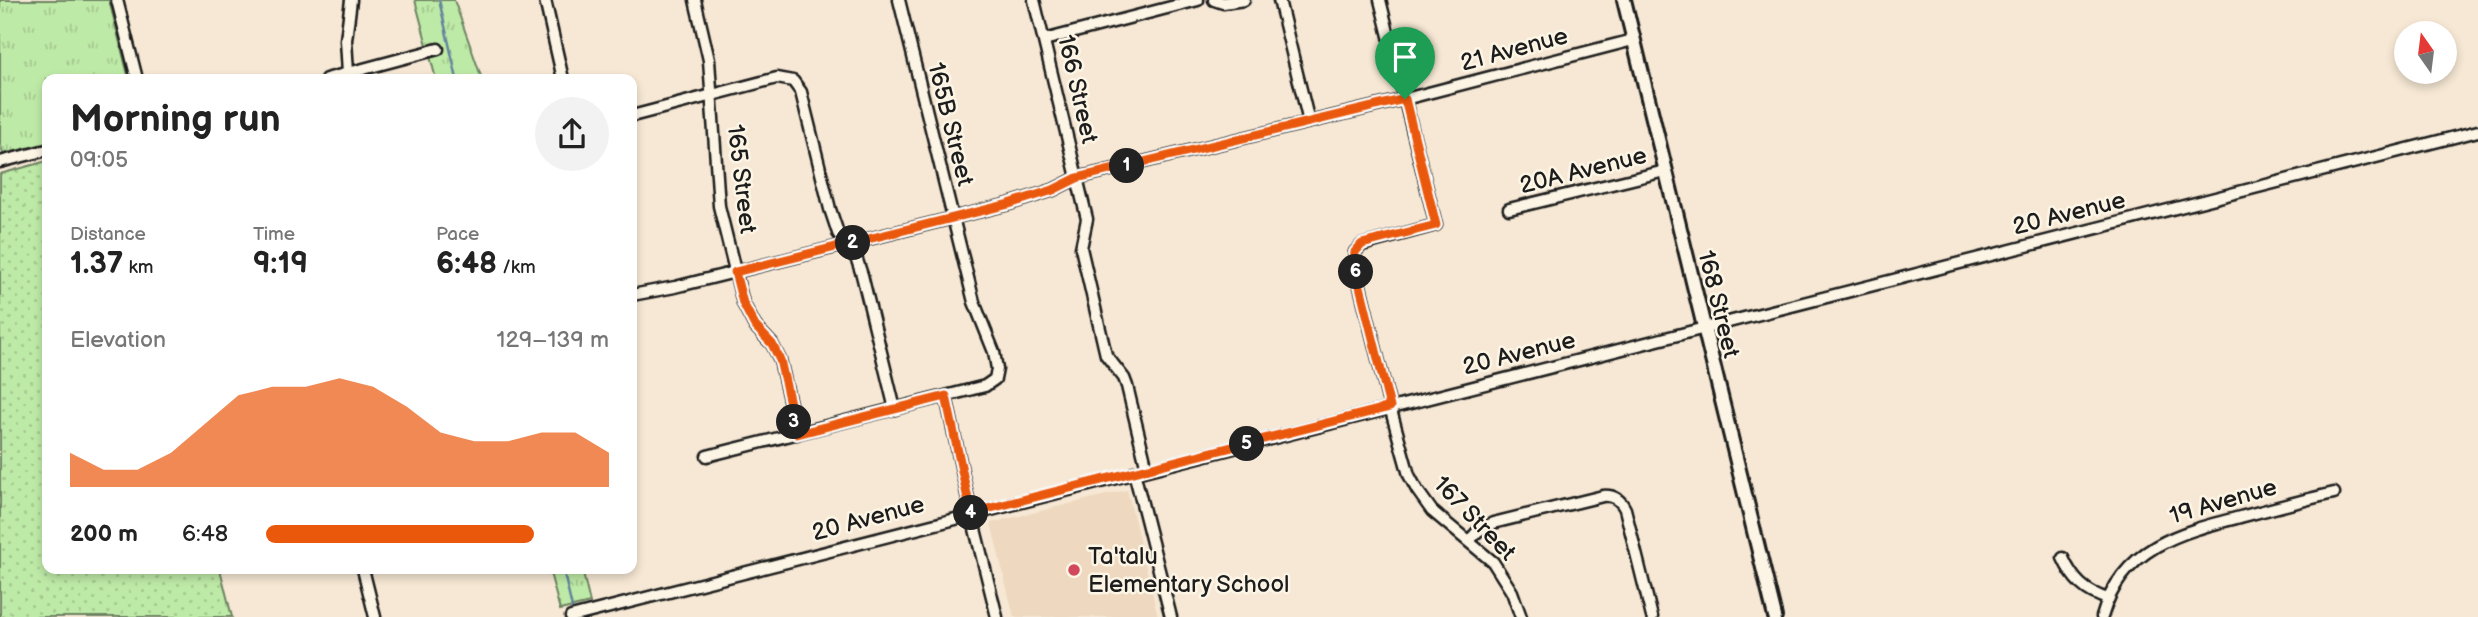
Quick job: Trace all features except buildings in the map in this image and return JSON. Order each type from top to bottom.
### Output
[{"type":"main road","name":"168 Street","points":[[1624,0],[1772,616]]},
{"type":"street","points":[[117,0],[136,74]]},
{"type":"street","points":[[348,73],[346,40],[351,0]]},
{"type":"street","points":[[545,0],[562,74]]},
{"type":"street","name":"165 Street","points":[[695,0],[709,60],[717,190],[735,272],[743,303],[755,326],[772,344],[780,360],[797,434]]},
{"type":"street","name":"165B Street","points":[[899,0],[974,302],[994,352],[997,369],[995,379],[985,386],[946,396]]},
{"type":"street","name":"166 Street","points":[[1034,0],[1087,219],[1081,248],[1106,355],[1127,386],[1147,469]]},
{"type":"street","points":[[1044,40],[1198,0]]},
{"type":"street","points":[[1214,0],[1223,3],[1244,0]]},
{"type":"street","points":[[1279,0],[1309,122]]},
{"type":"street","points":[[1380,0],[1405,99]]},
{"type":"street","name":"21 Avenue","points":[[637,294],[1009,204],[1053,190],[1077,178],[1405,99],[1633,40]]},
{"type":"street","points":[[344,74],[438,50]]},
{"type":"street","points":[[637,115],[777,79],[793,81],[801,92],[838,233],[857,260],[862,275],[895,409]]},
{"type":"street","name":"167 Street","points":[[1405,99],[1436,225],[1362,244],[1355,252],[1354,262],[1409,475],[1417,490],[1443,522],[1485,554],[1502,575],[1512,592],[1521,617]]},
{"type":"street","name":"20 Avenue","points":[[577,616],[971,513],[2478,131]]},
{"type":"street","points":[[0,162],[42,151]]},
{"type":"street","name":"20A Avenue","points":[[1510,209],[1665,171]]},
{"type":"street","points":[[707,456],[946,396],[997,617]]},
{"type":"street","points":[[1134,472],[1171,617]]},
{"type":"street","name":"19 Avenue","points":[[2102,617],[2108,599],[2132,564],[2166,539],[2193,528],[2334,493]]},
{"type":"street","points":[[1468,541],[1493,523],[1603,496],[1616,498],[1625,509],[1652,617]]},
{"type":"street","points":[[2063,558],[2070,573],[2081,586],[2108,599]]},
{"type":"street","points":[[364,574],[375,617]]},
{"type":"shaded area","name":"Ta'talu Elementary School","points":[[1127,490],[1158,617],[1014,617],[991,523]]},
{"type":"green space","points":[[0,0],[109,0],[128,74],[42,74],[42,144],[3,154],[0,143]]},
{"type":"green space","points":[[415,0],[454,0],[480,74],[435,74]]},
{"type":"green space","points":[[42,162],[42,574],[221,574],[232,617],[0,617],[0,174]]},
{"type":"green space","points":[[550,574],[583,574],[590,603],[560,610]]},
{"type":"waterway","points":[[439,0],[456,74]]},
{"type":"waterway","points":[[564,574],[572,608]]},
{"type":"place","name":"Ta'talu Elementary School","points":[[1074,570]]},
{"type":"route","points":[[1405,99],[1436,225],[1362,244],[1355,252],[1354,262],[1390,407],[971,513],[946,396],[797,434],[780,360],[772,344],[755,326],[743,303],[735,272],[1009,204],[1053,190],[1077,178],[1405,99]]}]
